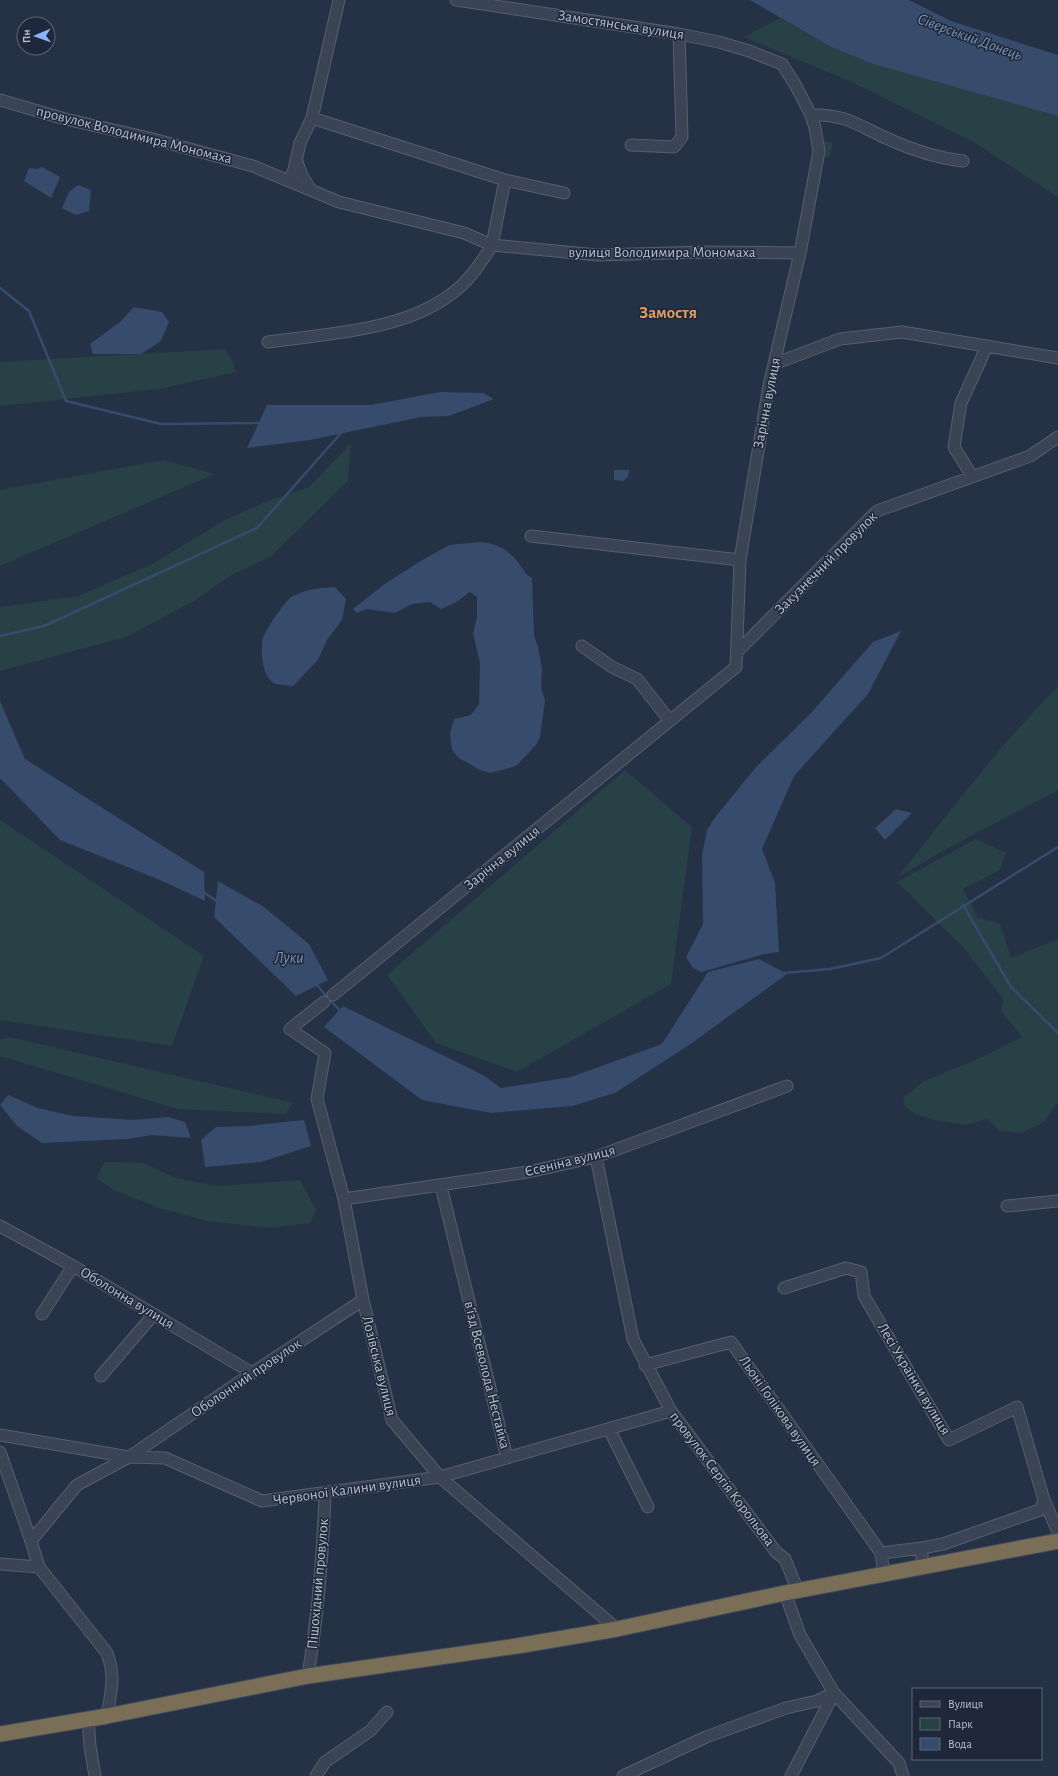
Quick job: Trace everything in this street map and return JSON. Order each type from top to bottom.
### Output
[{"type":"highway","points":[[0,1734],[107,1716],[308,1676],[517,1646],[617,1629],[791,1592],[1058,1541]]},
{"type":"street","points":[[289,180],[300,144],[312,118],[339,0]]},
{"type":"street","name":"Замостянська вулиця","points":[[456,0],[679,34],[719,42],[782,64]]},
{"type":"street","points":[[631,145],[674,147],[682,137],[679,34]]},
{"type":"street","name":"Зарічна вулиця","points":[[290,1029],[736,667],[738,651],[740,560],[769,385],[800,253],[819,151],[811,115],[796,86],[782,64]]},
{"type":"street","name":"провулок Володимира Мономаха","points":[[0,100],[65,119],[149,138],[268,171],[339,202],[464,233],[492,245]]},
{"type":"street","points":[[811,115],[836,116],[852,120],[887,138],[944,159],[963,161]]},
{"type":"street","points":[[312,118],[505,180],[564,193]]},
{"type":"street","points":[[268,171],[284,168],[296,158]]},
{"type":"street","points":[[296,158],[302,176],[310,189]]},
{"type":"street","points":[[268,342],[381,325],[416,314],[433,306],[460,287],[476,270],[492,245],[505,180]]},
{"type":"street","name":"вулиця Володимира Мономаха","points":[[492,245],[598,254],[705,252],[800,253]]},
{"type":"street","points":[[774,364],[840,339],[902,332],[1058,358]]},
{"type":"street","points":[[972,476],[954,446],[961,403],[987,346]]},
{"type":"street","name":"Закузнечний провулок","points":[[738,651],[877,511],[1030,456],[1058,437]]},
{"type":"street","points":[[531,536],[740,560]]},
{"type":"street","points":[[582,646],[612,667],[637,679],[670,721]]},
{"type":"street","name":"Лозівська вулиця","points":[[290,1029],[324,1053],[317,1099],[344,1199],[363,1300],[392,1420],[440,1477],[617,1629]]},
{"type":"street","name":"Єсеніна вулиця","points":[[344,1199],[528,1172],[596,1158],[787,1086]]},
{"type":"street","name":"провулок Сергія Корольова","points":[[596,1158],[633,1339],[645,1365],[671,1411],[776,1552],[786,1559],[800,1635],[834,1693],[899,1763],[903,1776]]},
{"type":"street","name":"в’їзд Всеволода Нестайка","points":[[440,1186],[507,1458]]},
{"type":"street","points":[[1007,1206],[1058,1201]]},
{"type":"street","name":"Оболонна вулиця","points":[[2,1230],[73,1266],[252,1373]]},
{"type":"street","points":[[42,1314],[73,1266]]},
{"type":"street","name":"Лесі Українки вулиця","points":[[784,1288],[846,1268],[861,1272],[864,1296],[949,1440],[1017,1407],[1044,1500]]},
{"type":"street","name":"Оболонний провулок","points":[[31,1542],[77,1485],[130,1457],[252,1373],[363,1300]]},
{"type":"street","points":[[101,1376],[154,1314]]},
{"type":"street","name":"Льоні Голікова вулиця","points":[[645,1365],[731,1342],[881,1553],[880,1557],[884,1574]]},
{"type":"street","name":"Червоної Калини вулиця","points":[[0,1435],[130,1457],[165,1458],[262,1501],[440,1477],[671,1411]]},
{"type":"street","points":[[609,1429],[648,1507]]},
{"type":"street","points":[[0,1452],[39,1567],[107,1653],[112,1668],[112,1684],[107,1716]]},
{"type":"street","name":"Пішохідний провулок","points":[[308,1676],[316,1627],[323,1557],[325,1493]]},
{"type":"street","points":[[881,1553],[943,1544],[1040,1510],[1044,1500]]},
{"type":"street","points":[[1044,1500],[1058,1532]]},
{"type":"street","points":[[922,1548],[922,1567]]},
{"type":"street","points":[[0,1564],[39,1567]]},
{"type":"street","points":[[623,1776],[706,1737],[786,1708],[817,1701],[834,1693]]},
{"type":"street","points":[[791,1776],[834,1693]]},
{"type":"street","points":[[316,1776],[325,1762],[370,1731],[386,1712]]},
{"type":"street","points":[[88,1719],[90,1746],[96,1776]]},
{"type":"green space","points":[[780,18],[831,47],[873,64],[1058,116],[1058,197],[972,141],[849,81],[744,37]]},
{"type":"green space","points":[[824,141],[833,143],[829,158],[821,156]]},
{"type":"green space","points":[[225,349],[232,359],[236,372],[159,389],[0,406],[0,362]]},
{"type":"green space","points":[[351,443],[348,481],[270,557],[233,574],[194,601],[126,637],[0,671],[0,607],[78,596],[154,563],[223,521],[265,502],[309,487]]},
{"type":"green space","points":[[163,460],[215,474],[0,566],[0,490]]},
{"type":"green space","points":[[1058,687],[1058,790],[941,852],[897,878],[994,756]]},
{"type":"green space","points":[[625,770],[692,827],[671,984],[517,1072],[436,1043],[387,975]]},
{"type":"green space","points":[[0,820],[204,956],[172,1046],[0,1020]]},
{"type":"green space","points":[[976,839],[1006,853],[1000,870],[963,889],[978,917],[1000,924],[1011,958],[1058,939],[1058,1102],[1044,1122],[1022,1133],[1000,1131],[987,1119],[966,1125],[934,1120],[917,1115],[905,1107],[903,1098],[924,1081],[973,1061],[1022,1037],[1001,1011],[1003,999],[963,947],[897,882]]},
{"type":"green space","points":[[10,1037],[294,1103],[285,1114],[178,1109],[0,1056],[0,1040]]},
{"type":"green space","points":[[105,1162],[144,1163],[176,1178],[217,1186],[300,1180],[316,1210],[310,1223],[270,1228],[207,1221],[159,1208],[114,1190],[96,1178]]},
{"type":"water","name":"Сіверський Донець","points":[[750,0],[909,0],[951,21],[1058,55],[1058,116],[873,64],[831,47]]},
{"type":"water","points":[[42,167],[60,177],[51,198],[24,181],[29,168],[37,169]]},
{"type":"water","points":[[78,185],[91,190],[89,211],[76,215],[62,208],[69,192]]},
{"type":"water","points":[[134,307],[162,312],[169,322],[161,341],[141,354],[93,354],[90,344],[120,322]]},
{"type":"water","points":[[440,392],[483,393],[494,399],[449,416],[421,417],[310,440],[247,448],[267,405],[371,405]]},
{"type":"water","points":[[614,470],[629,470],[628,477],[623,481],[614,480]]},
{"type":"water","points":[[480,542],[496,545],[506,550],[532,578],[534,635],[542,669],[541,688],[545,700],[540,737],[536,745],[516,766],[491,773],[480,770],[459,758],[452,750],[450,733],[454,719],[471,715],[479,704],[480,663],[473,633],[477,617],[477,597],[470,592],[455,603],[441,609],[430,602],[412,604],[395,613],[367,609],[357,613],[353,609],[386,583],[449,545]]},
{"type":"water","points":[[335,587],[346,599],[342,620],[327,640],[318,660],[293,686],[274,683],[270,680],[264,669],[262,656],[263,638],[268,628],[285,603],[293,596],[308,590]]},
{"type":"water","points":[[901,631],[868,694],[794,776],[762,849],[775,883],[779,952],[765,954],[701,972],[693,968],[686,957],[703,924],[702,855],[707,830],[716,816],[757,766],[811,713],[873,642]]},
{"type":"water","points":[[0,701],[25,759],[204,872],[205,901],[160,880],[60,840],[0,778]]},
{"type":"water","points":[[896,809],[912,813],[885,840],[875,828]]},
{"type":"water","name":"Луки","points":[[218,881],[264,907],[309,944],[328,980],[296,996],[214,917]]},
{"type":"water","points":[[759,959],[787,974],[692,1043],[615,1093],[572,1106],[491,1113],[422,1100],[324,1027],[343,1006],[483,1075],[501,1088],[571,1077],[662,1044],[708,972]]},
{"type":"water","points":[[8,1095],[38,1108],[73,1116],[134,1120],[168,1117],[185,1122],[191,1138],[152,1135],[128,1139],[42,1143],[17,1126],[0,1105]]},
{"type":"water","points":[[304,1120],[311,1146],[261,1162],[205,1167],[201,1140],[216,1127],[248,1126]]},
{"type":"waterway","points":[[0,288],[29,311],[66,401],[161,424],[261,423]]},
{"type":"waterway","points":[[0,636],[44,626],[257,528],[342,432]]},
{"type":"waterway","points":[[784,973],[830,969],[881,958],[1058,847]]},
{"type":"waterway","points":[[202,891],[218,902]]},
{"type":"waterway","points":[[963,905],[1011,987],[1058,1033]]},
{"type":"waterway","points":[[315,983],[341,1012]]},
{"type":"district","name":"Замостя","points":[[668,312]]}]
